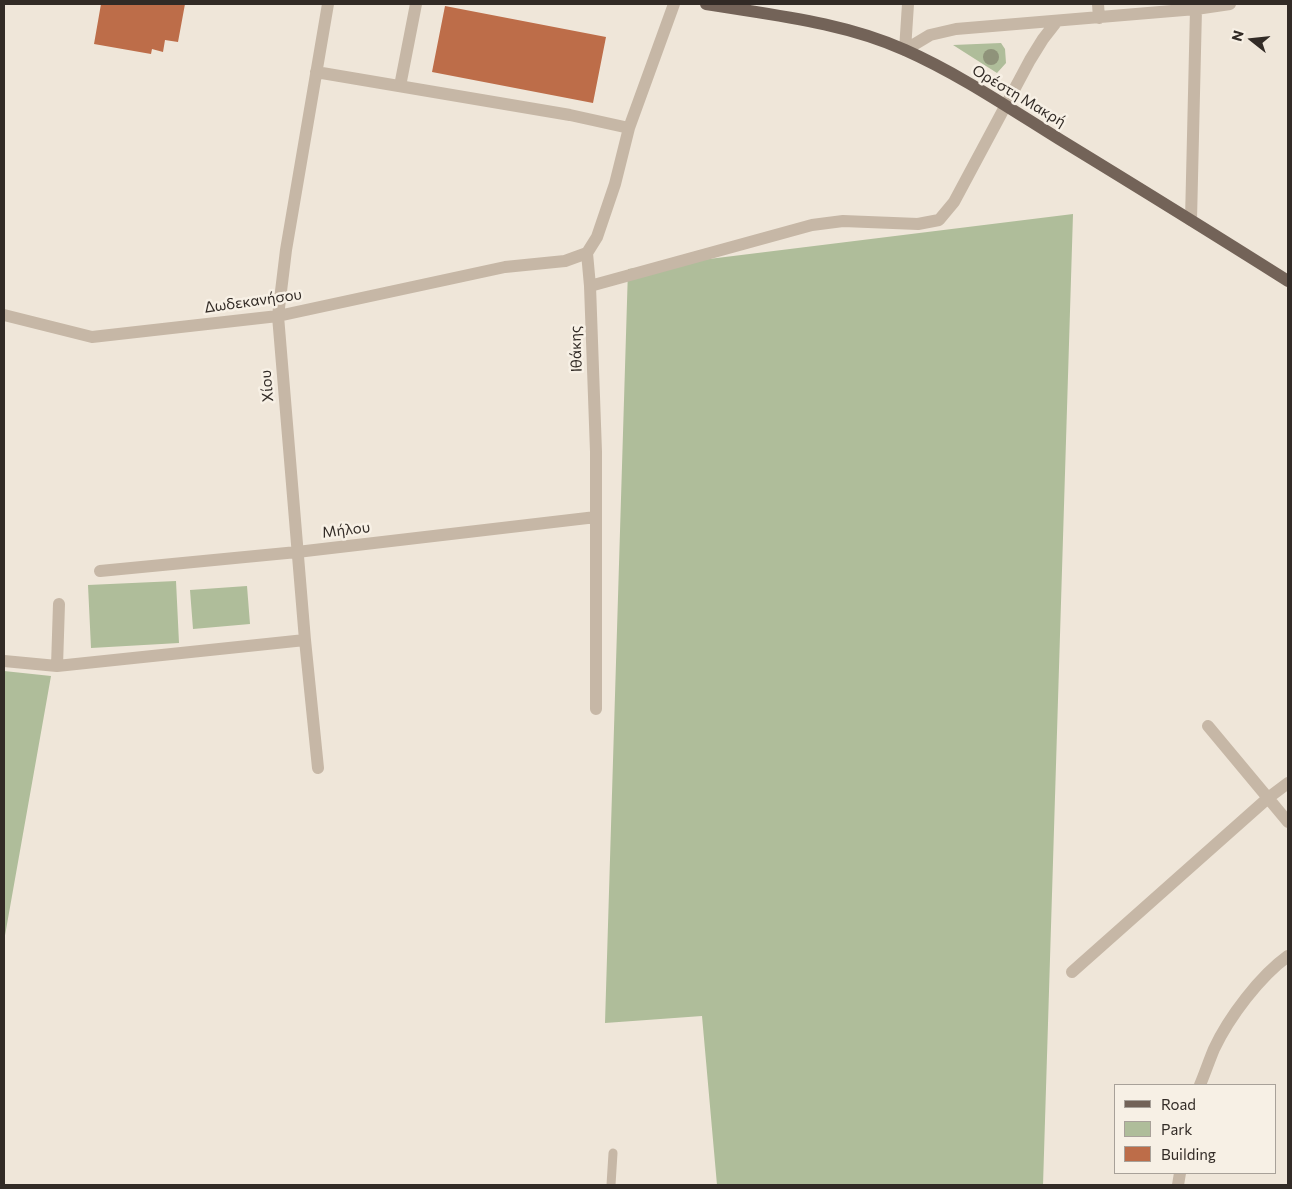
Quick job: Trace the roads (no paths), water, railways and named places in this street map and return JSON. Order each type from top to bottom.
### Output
[{"type":"main road","name":"Ορέστη Μακρή","points":[[706,4],[808,21],[848,30],[905,50],[1006,106],[1288,281]]},
{"type":"street","name":"Χίου","points":[[318,768],[297,552],[278,316],[286,250],[328,4]]},
{"type":"street","points":[[400,86],[416,4]]},
{"type":"street","points":[[587,253],[597,237],[615,184],[629,128],[674,4]]},
{"type":"street","points":[[905,50],[908,4]]},
{"type":"street","points":[[1098,4],[1099,18]]},
{"type":"street","points":[[905,50],[930,36],[956,29],[1057,22],[1230,4]]},
{"type":"street","points":[[1191,220],[1196,9]]},
{"type":"street","points":[[590,286],[812,225],[843,221],[918,224],[938,220],[954,202],[1030,60],[1043,39],[1057,22]]},
{"type":"street","points":[[316,72],[570,115],[629,128]]},
{"type":"street","name":"Δωδεκανήσου","points":[[4,315],[92,337],[278,316],[505,268],[564,262],[587,253]]},
{"type":"street","name":"Ιθάκης","points":[[587,253],[590,286],[596,452],[596,709]]},
{"type":"street","name":"Μήλου","points":[[100,571],[297,552],[596,517]]},
{"type":"street","points":[[57,666],[59,604]]},
{"type":"street","points":[[4,661],[57,666],[305,640]]},
{"type":"street","points":[[1208,726],[1288,822]]},
{"type":"street","points":[[1072,972],[1268,798],[1288,783]]},
{"type":"street","points":[[1200,1084],[1215,1048],[1243,1002],[1275,965],[1288,956]]},
{"type":"lane","points":[[611,1185],[612,1153]]}]
